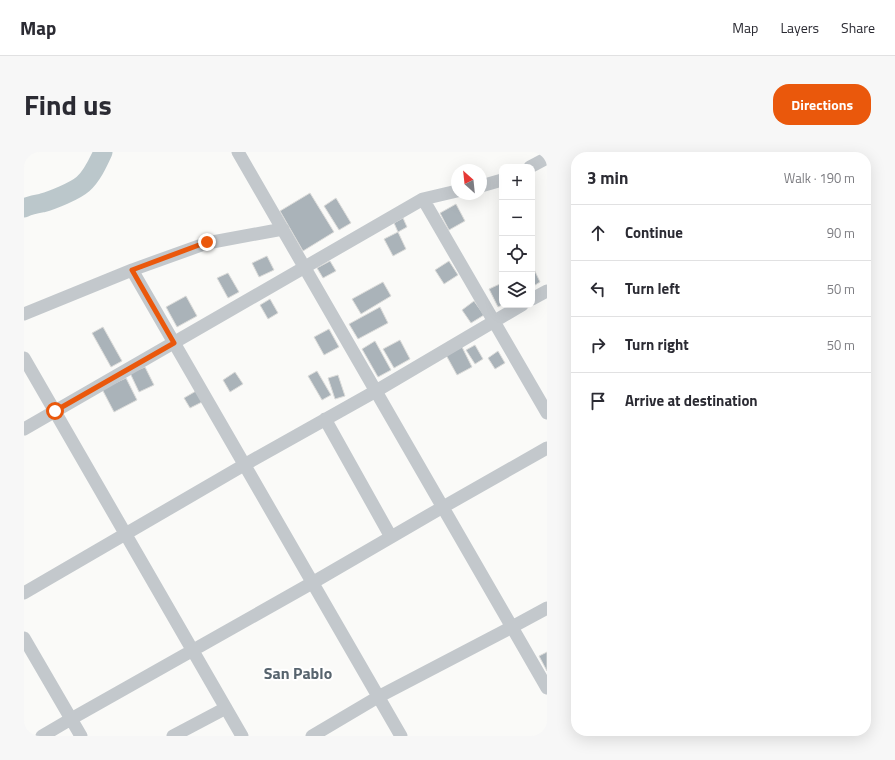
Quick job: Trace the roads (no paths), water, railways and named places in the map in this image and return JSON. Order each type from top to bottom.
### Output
[{"type":"street","points":[[238,152],[547,688]]},
{"type":"street","points":[[535,164],[547,158]]},
{"type":"street","points":[[487,184],[499,181]]},
{"type":"street","points":[[24,429],[423,199],[451,192]]},
{"type":"street","points":[[423,199],[547,413]]},
{"type":"street","points":[[24,314],[132,270],[207,242],[282,229]]},
{"type":"street","points":[[132,270],[401,736]]},
{"type":"street","points":[[535,297],[547,291]]},
{"type":"street","points":[[24,593],[244,465],[376,391],[517,308]]},
{"type":"street","points":[[24,358],[242,736]]},
{"type":"street","points":[[325,419],[391,537]]},
{"type":"street","points":[[42,736],[547,448]]},
{"type":"street","points":[[312,736],[378,697],[547,608]]},
{"type":"street","points":[[24,638],[81,736]]},
{"type":"street","points":[[173,736],[226,708]]},
{"type":"waterway","points":[[24,208],[52,200],[79,187],[92,173],[103,152]]},
{"type":"district","name":"San Pablo","points":[[298,673]]}]
